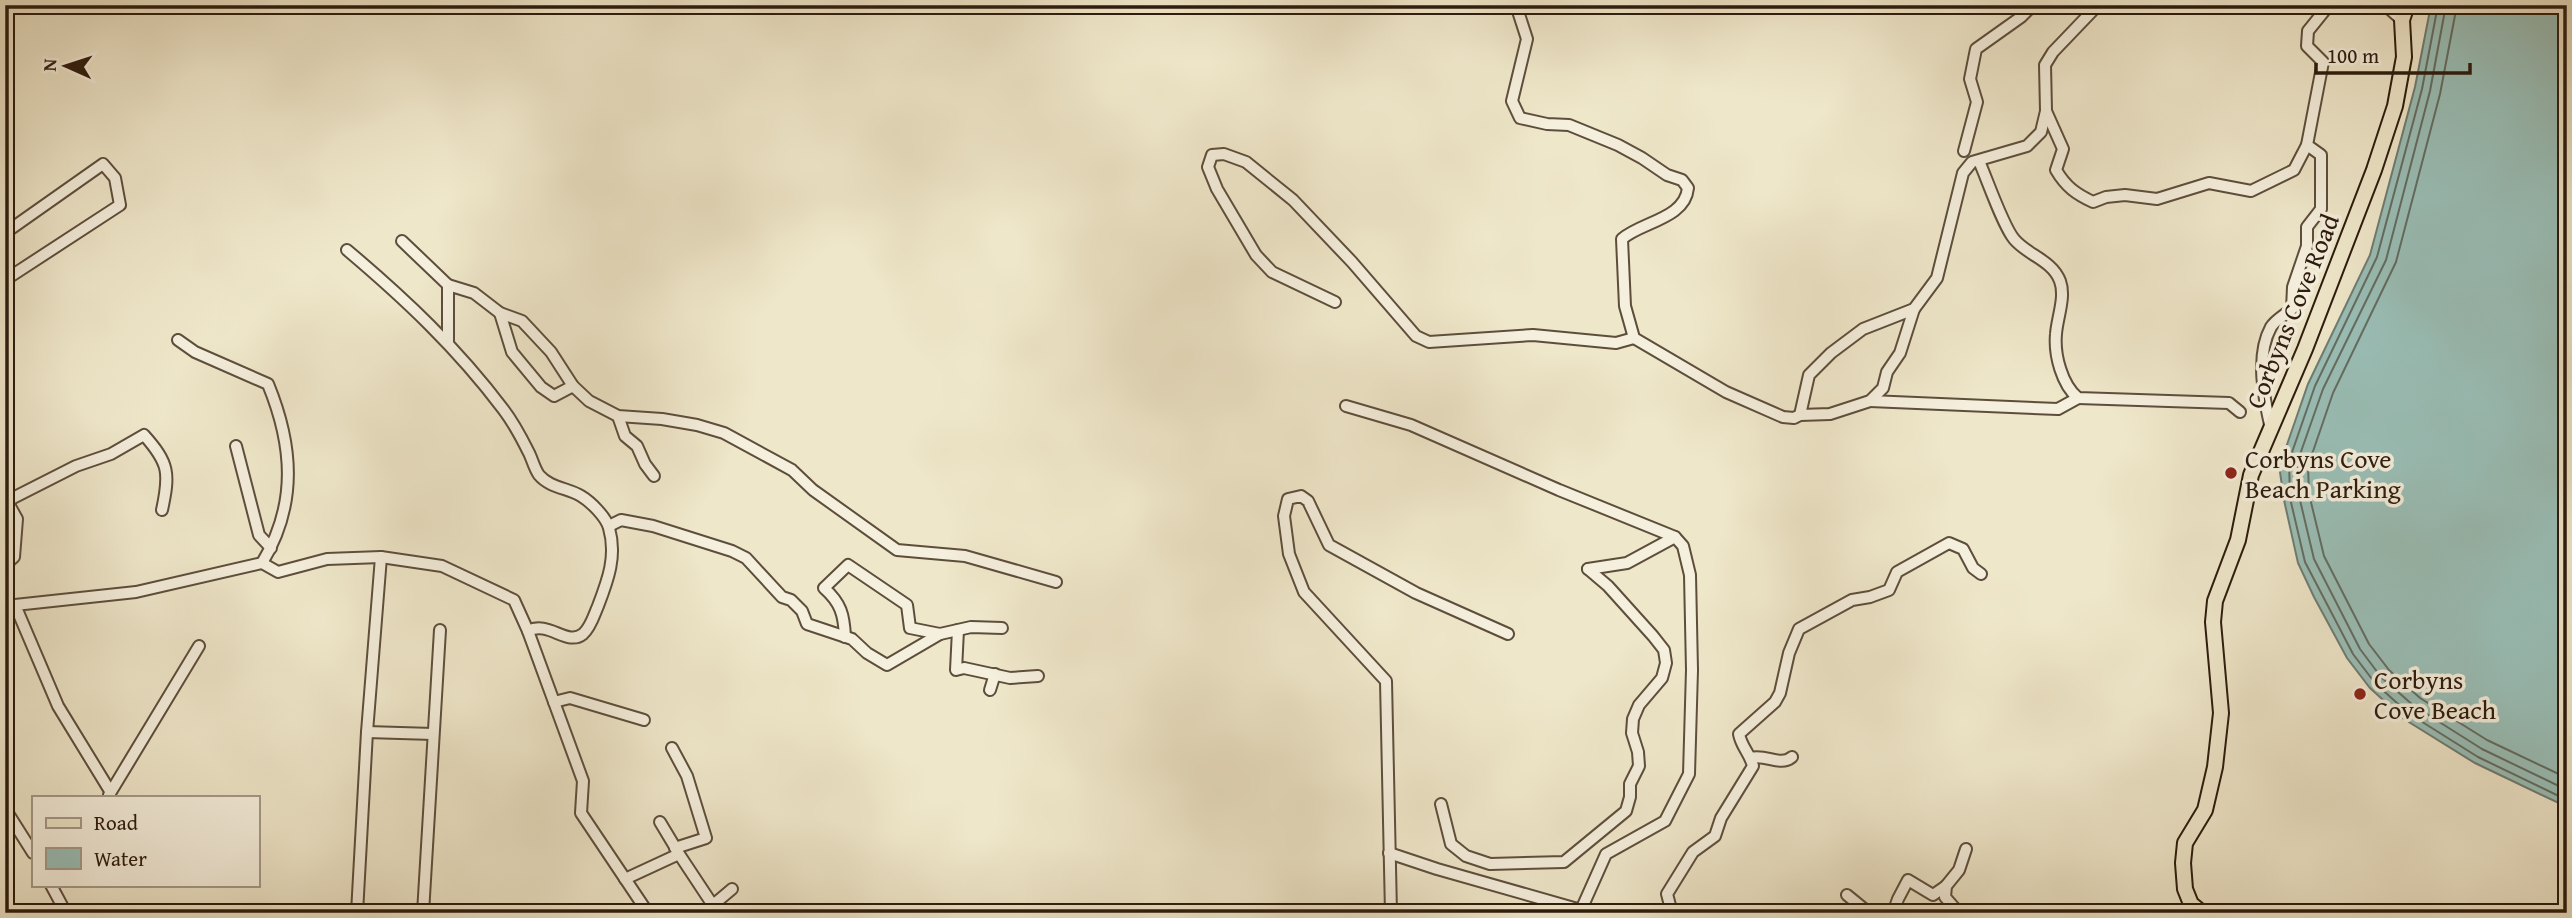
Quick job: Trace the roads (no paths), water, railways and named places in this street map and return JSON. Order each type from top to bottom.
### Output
[{"type":"main road","name":"Corbyns Cove Road","points":[[2202,913],[2190,904],[2185,889],[2183,863],[2185,844],[2205,810],[2216,754],[2221,713],[2213,622],[2215,601],[2238,540],[2251,475],[2374,170],[2395,106],[2404,57],[2402,20],[2407,5]]},
{"type":"street","points":[[1516,5],[1527,39],[1512,101],[1520,118],[1547,124],[1569,125],[1618,145],[1667,175],[1682,180],[1688,188],[1687,197],[1675,210],[1622,239],[1625,306],[1634,338],[1726,392],[1783,417],[1794,418],[1800,415],[1830,414],[1870,401],[2057,409],[2078,398],[2229,403],[2240,412]]},
{"type":"street","points":[[1964,151],[1977,102],[1970,79],[1976,49],[2021,17],[2033,5]]},
{"type":"street","points":[[1870,401],[1883,388],[1887,372],[1900,353],[1914,309],[1937,278],[1963,173],[1972,162],[2027,146],[2041,132],[2046,111],[2045,65],[2053,52],[2098,5]]},
{"type":"street","points":[[2046,111],[2063,149],[2056,170],[2075,194],[2093,202],[2106,197],[2125,195],[2157,199],[2209,183],[2251,191],[2294,170],[2307,145],[2323,62],[2307,46],[2308,32],[2329,5]]},
{"type":"street","points":[[2385,5],[2402,20]]},
{"type":"street","points":[[2271,429],[2264,399],[2262,359],[2272,326],[2292,309],[2293,287],[2307,246],[2307,227],[2321,209],[2321,155],[2307,145]]},
{"type":"street","points":[[1335,302],[1272,272],[1256,256],[1217,189],[1208,167],[1212,155],[1224,154],[1246,162],[1293,200],[1352,262],[1416,337],[1429,342],[1533,335],[1616,343],[1634,338]]},
{"type":"street","points":[[1979,161],[2011,236],[2025,250],[2040,257],[2061,283],[2056,335],[2058,364],[2072,393],[2078,398]]},
{"type":"street","points":[[5,233],[103,164],[115,178],[120,205],[5,280]]},
{"type":"street","points":[[402,241],[448,285],[474,293],[500,313],[522,321],[551,352],[573,386],[589,401],[618,416],[662,419],[724,433],[792,470],[813,490],[897,550],[965,556],[1056,582]]},
{"type":"street","points":[[347,250],[398,293],[448,341],[505,411],[537,473],[558,488],[581,496],[609,526],[612,551],[610,574],[591,622],[582,634],[574,638],[546,627],[536,627],[528,631]]},
{"type":"street","points":[[448,285],[448,341]]},
{"type":"street","points":[[1800,415],[1809,375],[1830,353],[1863,329],[1914,309]]},
{"type":"street","points":[[500,313],[512,352],[541,387],[554,396],[573,386]]},
{"type":"street","points":[[178,340],[195,352],[268,384],[279,411],[289,457],[286,500],[280,526],[262,563]]},
{"type":"street","points":[[1346,406],[1411,425],[1547,485],[1675,537],[1683,546],[1690,575],[1692,670],[1689,774],[1665,821],[1606,854],[1581,910],[1389,853]]},
{"type":"street","points":[[618,416],[625,436],[637,446],[654,476]]},
{"type":"street","points":[[5,565],[13,556],[17,519],[6,501],[76,466],[111,454],[144,435],[162,454],[166,470],[162,510]]},
{"type":"street","points":[[236,446],[259,535],[271,548]]},
{"type":"street","points":[[1391,913],[1386,681],[1304,593],[1289,554],[1284,516],[1288,499],[1301,496],[1308,501],[1329,545],[1416,593],[1508,634]]},
{"type":"street","points":[[609,526],[621,520],[653,526],[732,551],[746,558],[782,597],[791,600],[802,611],[807,624],[852,639],[867,653],[887,665],[940,634],[971,627],[1002,628]]},
{"type":"street","points":[[1441,804],[1451,844],[1466,856],[1490,864],[1564,862],[1626,811],[1630,784],[1639,766],[1632,733],[1633,719],[1639,705],[1662,678],[1666,663],[1664,650],[1608,586],[1588,569],[1628,562],[1675,537]]},
{"type":"street","points":[[1672,913],[1667,894],[1693,852],[1715,836],[1721,818],[1753,766],[1740,742],[1739,734],[1775,702],[1780,693],[1788,653],[1799,629],[1852,600],[1889,590],[1897,572],[1949,543],[1963,549],[1973,568],[1980,574]]},
{"type":"street","points":[[357,913],[367,732],[381,557]]},
{"type":"street","points":[[199,646],[109,794],[58,706],[15,605],[136,592],[262,563],[278,572],[327,559],[381,557],[442,566],[514,600],[583,781],[581,813],[648,913]]},
{"type":"street","points":[[845,637],[844,615],[836,599],[824,588],[848,565],[907,605],[910,628],[940,634]]},
{"type":"street","points":[[423,913],[440,629]]},
{"type":"street","points":[[958,630],[956,670],[964,668],[1010,678],[1038,676]]},
{"type":"street","points":[[990,690],[995,674]]},
{"type":"street","points":[[554,702],[570,698],[644,720]]},
{"type":"street","points":[[367,732],[433,734]]},
{"type":"street","points":[[625,878],[706,838],[687,776],[672,748]]},
{"type":"street","points":[[1751,758],[1760,755],[1780,762],[1788,761],[1792,757]]},
{"type":"street","points":[[5,813],[9,815],[32,851]]},
{"type":"street","points":[[660,822],[716,909],[732,889]]},
{"type":"street","points":[[1893,913],[1908,880],[1933,895],[1946,886],[1959,870],[1966,849]]},
{"type":"street","points":[[52,886],[66,913]]},
{"type":"street","points":[[1946,886],[1945,897],[1959,913]]},
{"type":"street","points":[[1847,895],[1869,913]]},
{"type":"water","points":[[2431,5],[2567,5],[2567,807],[2475,763],[2404,719],[2370,688],[2347,658],[2298,563],[2284,500],[2280,472],[2282,459],[2308,384],[2370,255],[2415,87]]},
{"type":"place","name":"Corbyns Cove Beach Parking","points":[[2231,473]]},
{"type":"place","name":"Corbyns Cove Beach","points":[[2360,694]]}]
